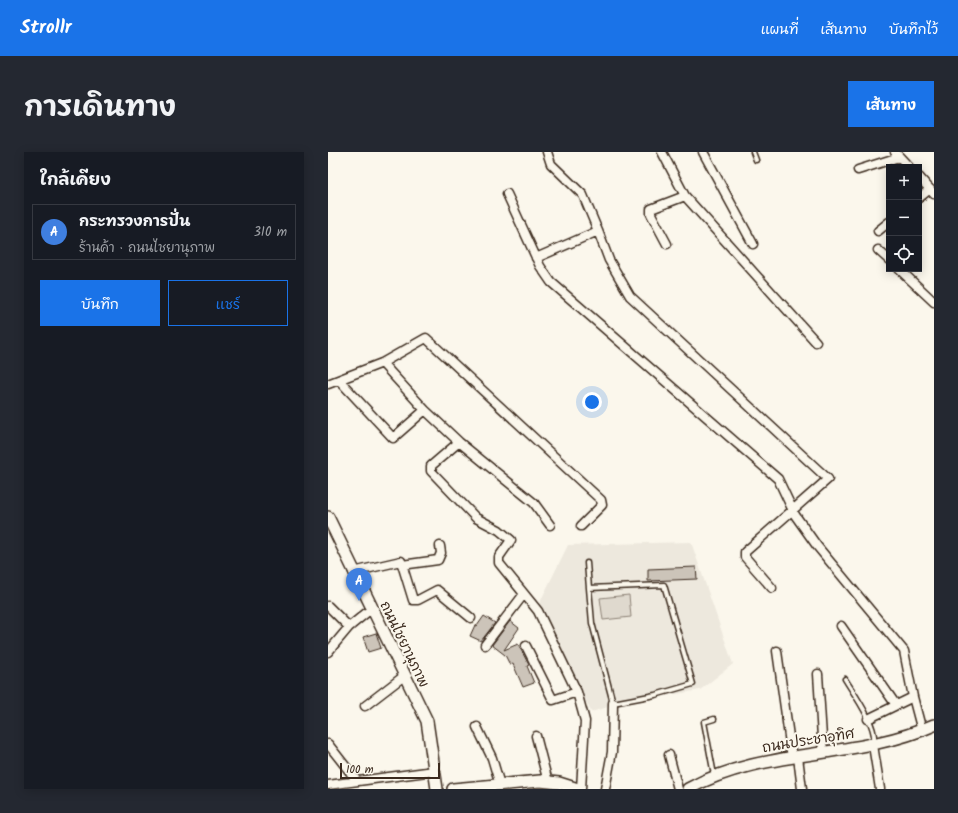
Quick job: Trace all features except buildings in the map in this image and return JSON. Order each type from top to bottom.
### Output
[{"type":"street","points":[[547,152],[551,164],[583,195],[609,260],[630,296],[828,479],[745,552],[745,557],[772,588]]},
{"type":"street","points":[[662,152],[685,196],[816,342]]},
{"type":"street","points":[[703,152],[753,244]]},
{"type":"street","points":[[858,170],[897,154],[906,164]]},
{"type":"street","points":[[922,181],[932,192],[922,197]]},
{"type":"street","points":[[507,194],[536,258],[551,282],[778,479],[792,510],[817,546],[904,651],[913,697],[922,731]]},
{"type":"street","points":[[667,244],[651,214],[651,208],[685,196]]},
{"type":"street","points":[[878,230],[886,224]]},
{"type":"street","points":[[536,258],[598,231]]},
{"type":"street","points":[[878,250],[886,257]]},
{"type":"street","points":[[902,272],[934,302]]},
{"type":"street","points":[[328,384],[382,363],[426,338],[601,500],[602,506],[581,526]]},
{"type":"street","points":[[382,363],[425,410],[459,442],[534,503],[550,525]]},
{"type":"street","points":[[339,380],[393,438],[425,410]]},
{"type":"street","points":[[453,789],[548,782],[580,789],[585,721],[577,692],[538,610],[499,563],[499,557],[511,540],[499,530],[476,518],[431,471],[431,466],[459,442]]},
{"type":"street","name":"ถนนไชยานุภาพ","points":[[328,517],[426,721],[437,789]]},
{"type":"street","points":[[402,565],[438,560],[441,553],[440,546]]},
{"type":"street","points":[[354,572],[401,561],[413,600],[418,600],[437,590],[471,618]]},
{"type":"street","points":[[485,645],[524,594]]},
{"type":"street","points":[[328,606],[349,627]]},
{"type":"street","points":[[328,652],[349,627],[371,609]]},
{"type":"street","points":[[840,626],[896,706]]},
{"type":"street","points":[[526,646],[553,700],[577,692]]},
{"type":"street","points":[[777,651],[802,789]]},
{"type":"street","points":[[818,674],[823,753]]},
{"type":"street","points":[[365,706],[404,676]]},
{"type":"street","points":[[868,719],[913,697]]},
{"type":"street","points":[[605,789],[612,752],[613,703]]},
{"type":"street","name":"ถนนประชาอุทิศ","points":[[688,789],[714,777],[751,764],[873,745],[922,731],[934,725]]},
{"type":"street","points":[[477,727],[492,758],[500,785]]},
{"type":"street","points":[[536,736],[548,782]]},
{"type":"street","points":[[328,744],[357,781]]},
{"type":"street","points":[[873,745],[880,789]]},
{"type":"street","points":[[668,755],[678,789]]},
{"type":"street","points":[[328,785],[434,771]]},
{"type":"lane","points":[[753,152],[756,160]]},
{"type":"lane","points":[[587,563],[588,588],[592,623],[613,703],[655,695],[693,684],[664,585],[588,588]]},
{"type":"lane","points":[[845,679],[868,719],[873,732],[873,745]]},
{"type":"lane","points":[[714,719],[704,722],[714,777]]},
{"type":"shaded area","points":[[691,542],[733,664],[700,690],[618,704],[591,712],[539,604],[568,545]]},
{"type":"shaded area","points":[[629,595],[631,617],[603,620],[600,598]]},
{"type":"place","name":"กระทรวงการปั่น","points":[[359,601]]}]
